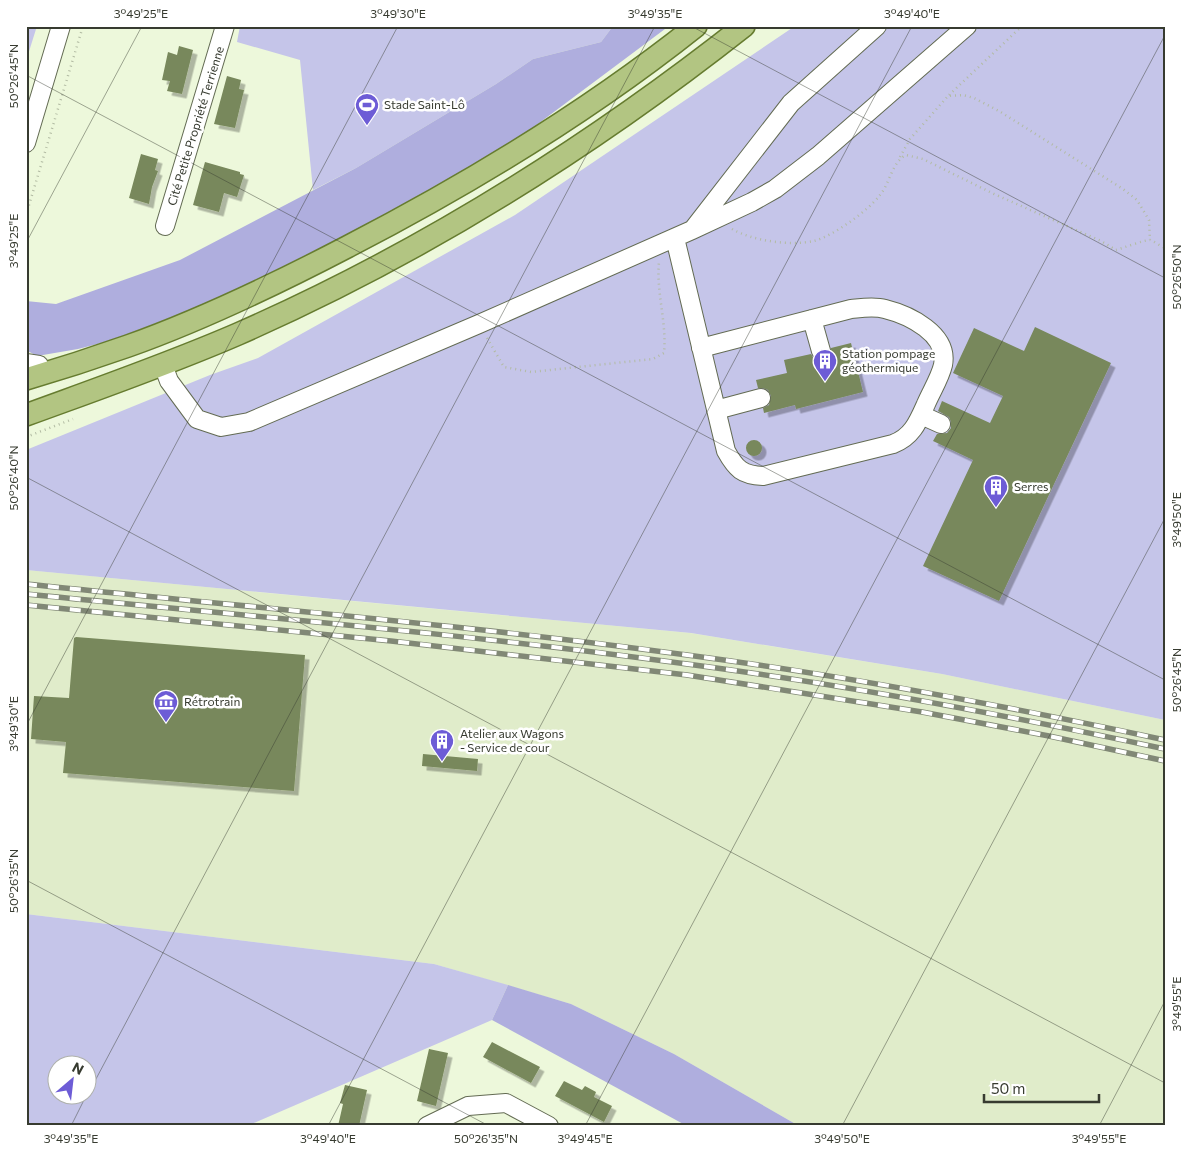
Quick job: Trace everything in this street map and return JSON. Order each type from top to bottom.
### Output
[{"type":"main road","points":[[30,369],[82,362],[129,346],[242,299],[393,224],[464,184],[544,134],[696,26]]},
{"type":"main road","points":[[26,415],[163,365],[239,334],[314,299],[433,236],[561,159],[641,104],[744,26]]},
{"type":"street","points":[[26,143],[61,26]]},
{"type":"street","name":"Cité Petite Propriété Terrienne","points":[[165,226],[225,26]]},
{"type":"street","points":[[692,230],[791,103],[877,26]]},
{"type":"street","points":[[163,365],[169,381],[197,420],[221,427],[249,422],[479,324],[752,202],[775,188],[818,156],[967,26]]},
{"type":"street","points":[[668,240],[701,348],[726,451],[733,464],[742,472],[752,476],[763,476],[901,441],[915,428],[943,366],[941,347],[931,332],[919,322],[884,308],[850,309],[701,348]]},
{"type":"street","points":[[812,319],[821,351]]},
{"type":"street","points":[[716,410],[761,398]]},
{"type":"street","points":[[921,415],[941,424]]},
{"type":"street","points":[[427,1126],[468,1106],[506,1103],[549,1126]]},
{"type":"path","points":[[26,215],[83,26]]},
{"type":"path","points":[[715,219],[738,232],[755,238],[786,242],[814,240],[842,228],[880,196],[910,139],[948,96],[1022,26]]},
{"type":"path","points":[[948,96],[963,95],[974,98],[999,111],[1123,189],[1137,200],[1150,220],[1150,240]]},
{"type":"path","points":[[899,158],[906,154],[923,158],[994,194],[1101,241],[1116,250],[1150,240],[1165,248]]},
{"type":"path","points":[[479,324],[504,367],[531,372],[654,359],[664,353],[666,338],[658,274],[668,240]]},
{"type":"shaded area","points":[[26,26],[37,26],[26,61]]},
{"type":"shaded area","name":"Stade Saint-Lô","points":[[240,26],[613,26],[601,42],[533,59],[496,84],[356,168],[313,190],[300,60],[237,42]]},
{"type":"shaded area","points":[[613,26],[669,26],[503,150],[343,239],[213,301],[113,340],[78,349],[37,356],[26,350],[26,301],[56,304],[180,260],[356,168],[496,84],[533,59],[601,42]]},
{"type":"shaded area","points":[[795,26],[1165,26],[1165,720],[942,674],[691,633],[26,570],[26,450],[210,375],[258,358],[515,215]]},
{"type":"shaded area","points":[[26,570],[690,633],[942,674],[1165,720],[1165,1126],[799,1126],[674,1054],[571,1004],[434,964],[26,914]]},
{"type":"shaded area","points":[[26,914],[434,964],[508,985],[492,1020],[247,1126],[26,1126]]},
{"type":"shaded area","points":[[508,985],[571,1004],[674,1054],[799,1126],[687,1126],[492,1020]]},
{"type":"building","points":[[179,46],[193,50],[182,94],[167,91],[170,81],[162,80],[168,52],[177,55]]},
{"type":"building","points":[[227,76],[241,80],[239,89],[244,90],[235,128],[214,124]]},
{"type":"building","points":[[141,154],[158,159],[155,170],[158,171],[152,187],[149,204],[129,198]]},
{"type":"building","points":[[205,162],[240,172],[240,174],[244,175],[237,197],[224,193],[219,212],[193,205]]},
{"type":"building","name":"Serres","points":[[1035,327],[1111,363],[999,601],[923,566],[973,460],[933,441],[937,434],[947,433],[951,428],[949,417],[938,411],[942,401],[990,423],[1003,396],[953,373],[974,328],[1024,351]]},
{"type":"building","name":"Station pompage géothermique","points":[[851,343],[863,392],[796,409],[795,405],[764,413],[763,408],[769,405],[771,396],[768,390],[758,388],[756,380],[787,373],[784,360],[811,354],[814,359],[823,361],[829,358],[831,348]]},
{"type":"building","points":[[754,440],[762,448],[754,456],[746,448]]},
{"type":"building","name":"Rétrotrain","points":[[74,638],[305,655],[294,791],[63,773],[66,742],[31,739],[34,696],[69,698]]},
{"type":"building","name":"Atelier aux Wagons - Service de cour","points":[[423,754],[478,759],[477,771],[422,766]]},
{"type":"building","points":[[492,1042],[540,1067],[531,1083],[483,1057]]},
{"type":"building","points":[[429,1049],[448,1053],[436,1106],[417,1101]]},
{"type":"building","points":[[564,1081],[582,1090],[585,1086],[596,1092],[594,1097],[612,1106],[604,1122],[555,1096]]},
{"type":"building","points":[[345,1085],[367,1090],[359,1126],[338,1126],[343,1104],[340,1103]]},
{"type":"railway","points":[[26,584],[439,625],[747,663],[927,693],[1165,740]]},
{"type":"railway","points":[[26,594],[440,634],[747,672],[1046,724],[1165,749]]},
{"type":"railway","points":[[26,605],[391,641],[687,675],[922,712],[1049,736],[1165,761]]},
{"type":"place","name":"Stade Saint-Lô","points":[[367,126]]},
{"type":"place","name":"Station pompage géothermique","points":[[825,382]]},
{"type":"place","name":"Serres","points":[[996,508]]},
{"type":"place","name":"Rétrotrain","points":[[166,723]]},
{"type":"place","name":"Atelier aux Wagons - Service de cour","points":[[442,762]]}]
